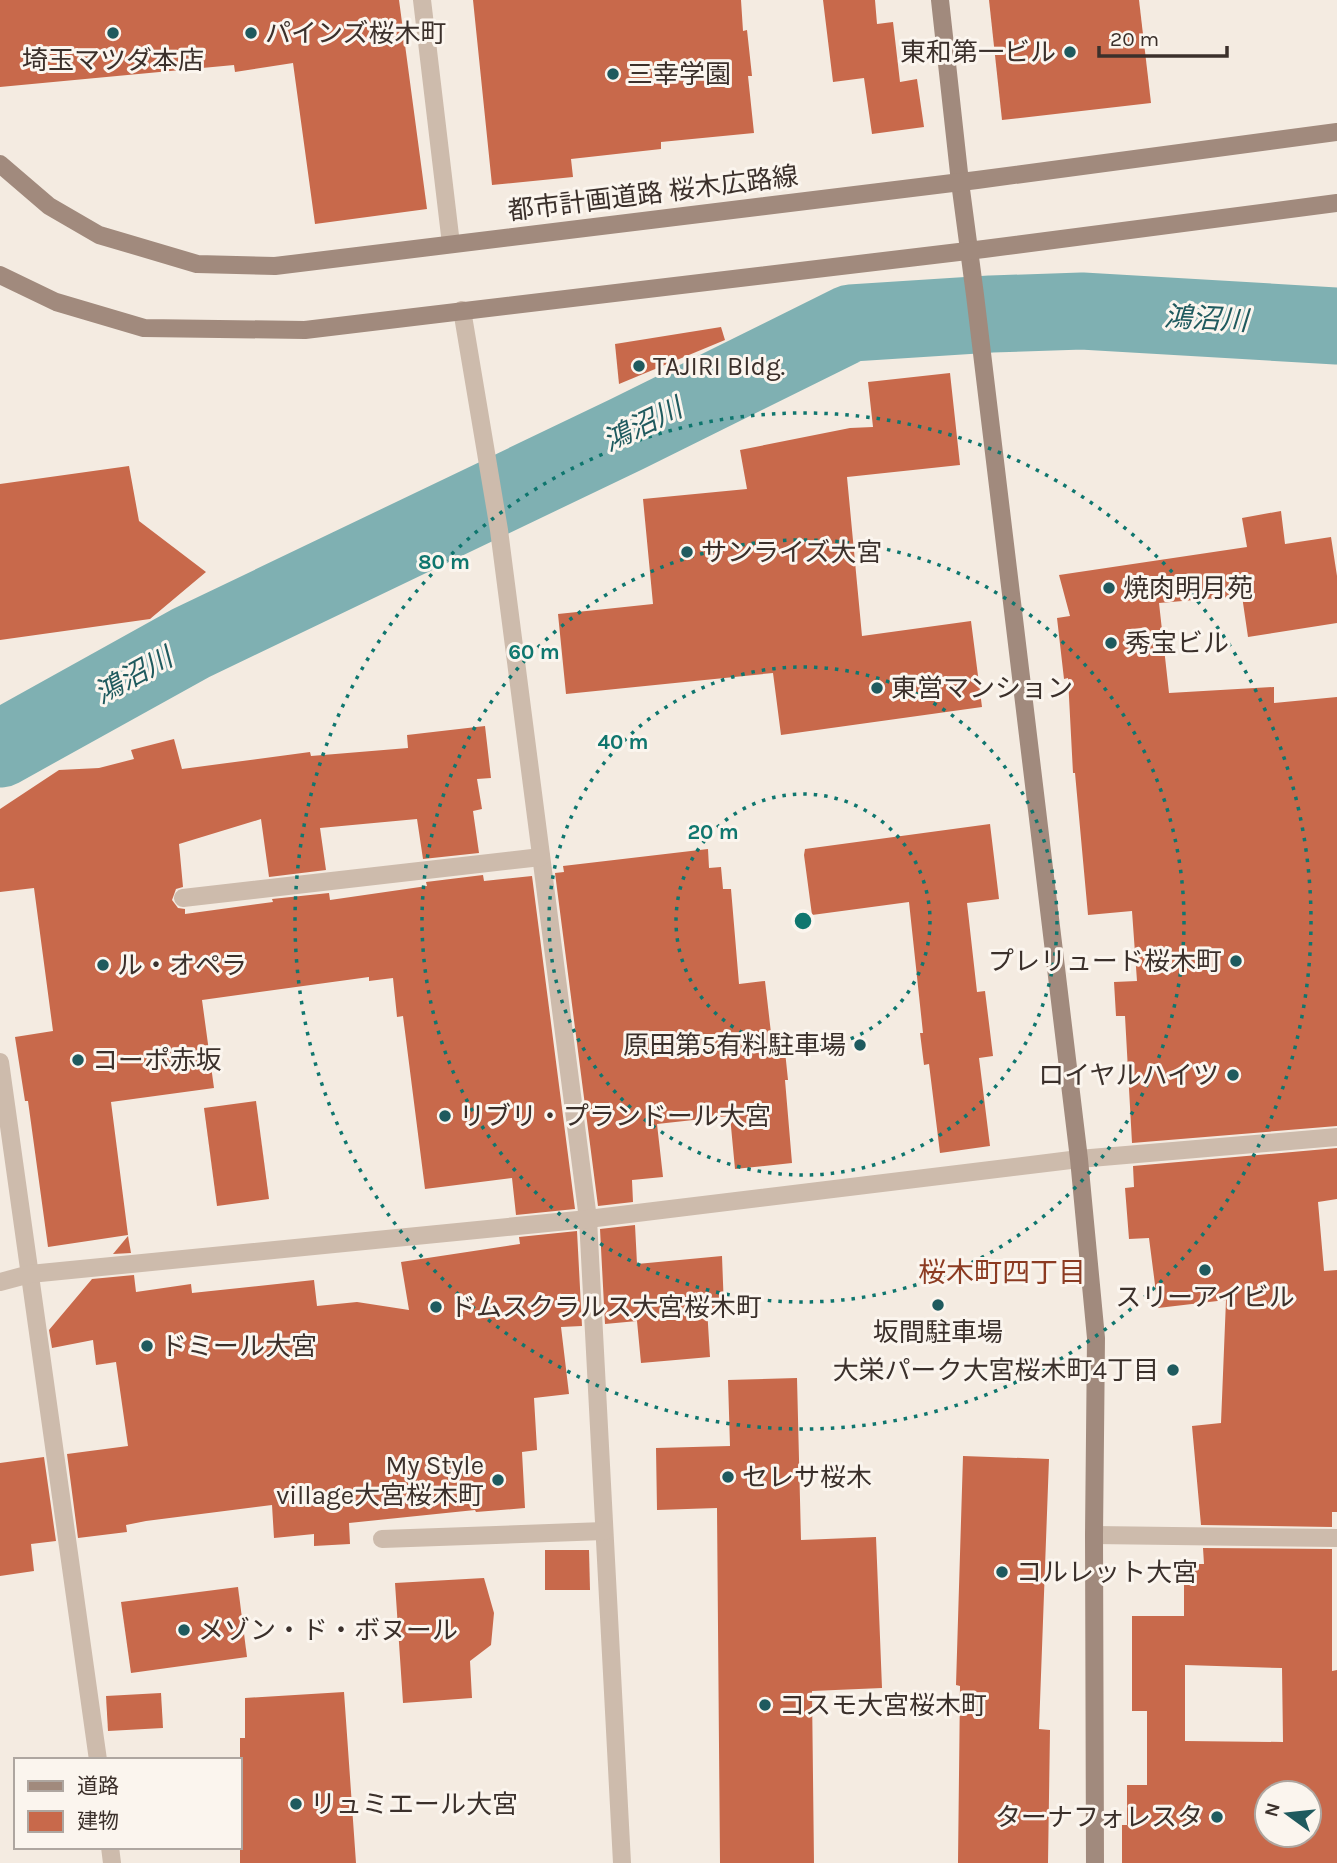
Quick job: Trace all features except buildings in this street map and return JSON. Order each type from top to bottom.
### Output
[{"type":"street","points":[[422,0],[451,244]]},
{"type":"street","points":[[940,0],[1079,1160],[1096,1338],[1095,1863]]},
{"type":"street","name":"都市計画道路 桜木広路線","points":[[0,164],[49,206],[99,235],[197,264],[275,266],[960,182],[1337,132]]},
{"type":"street","points":[[0,275],[56,302],[144,328],[305,330],[1337,203]]},
{"type":"street","points":[[462,310],[499,530],[588,1219],[621,1863]]},
{"type":"street","points":[[183,898],[541,857]]},
{"type":"street","points":[[0,1062],[98,1758]]},
{"type":"street","points":[[0,1282],[30,1274],[588,1219],[1079,1160],[1337,1137]]},
{"type":"street","points":[[382,1539],[604,1531]]},
{"type":"street","points":[[1094,1535],[1337,1538]]},
{"type":"waterway","name":"鴻沼川","points":[[0,749],[191,643],[627,434],[851,323],[1082,311],[1337,326]]},
{"type":"place","name":"埼玉マツダ本店","points":[[113,33]]},
{"type":"place","name":"パインズ桜木町","points":[[251,33]]},
{"type":"place","name":"東和第一ビル","points":[[1070,52]]},
{"type":"place","name":"三幸学園","points":[[613,74]]},
{"type":"place","name":"TAJIRI Bldg.","points":[[639,366]]},
{"type":"place","name":"サンライズ大宮","points":[[687,552]]},
{"type":"place","name":"焼肉明月苑","points":[[1109,588]]},
{"type":"place","name":"秀宝ビル","points":[[1111,643]]},
{"type":"place","name":"東営マンション","points":[[877,688]]},
{"type":"place","name":"プレリュード桜木町","points":[[1236,961]]},
{"type":"place","name":"ル・オペラ","points":[[103,965]]},
{"type":"place","name":"原田第5有料駐車場","points":[[860,1045]]},
{"type":"place","name":"コーポ赤坂","points":[[78,1060]]},
{"type":"place","name":"ロイヤルハイツ","points":[[1233,1075]]},
{"type":"place","name":"リブリ・プランドール大宮","points":[[445,1116]]},
{"type":"place","name":"スリーアイビル","points":[[1205,1270]]},
{"type":"place","name":"坂間駐車場","points":[[938,1305]]},
{"type":"place","name":"ドムスクラルス大宮桜木町","points":[[436,1307]]},
{"type":"place","name":"ドミール大宮","points":[[147,1346]]},
{"type":"place","name":"大栄パーク大宮桜木町4丁目","points":[[1173,1370]]},
{"type":"place","name":"セレサ桜木","points":[[728,1477]]},
{"type":"place","name":"My Style village大宮桜木町","points":[[498,1480]]},
{"type":"place","name":"コルレット大宮","points":[[1002,1572]]},
{"type":"place","name":"メゾン・ド・ボヌール","points":[[184,1630]]},
{"type":"place","name":"コスモ大宮桜木町","points":[[765,1705]]},
{"type":"place","name":"リュミエール大宮","points":[[296,1804]]},
{"type":"place","name":"ターナフォレスタ","points":[[1217,1817]]},
{"type":"district","name":"桜木町四丁目","points":[[1002,1272]]}]
